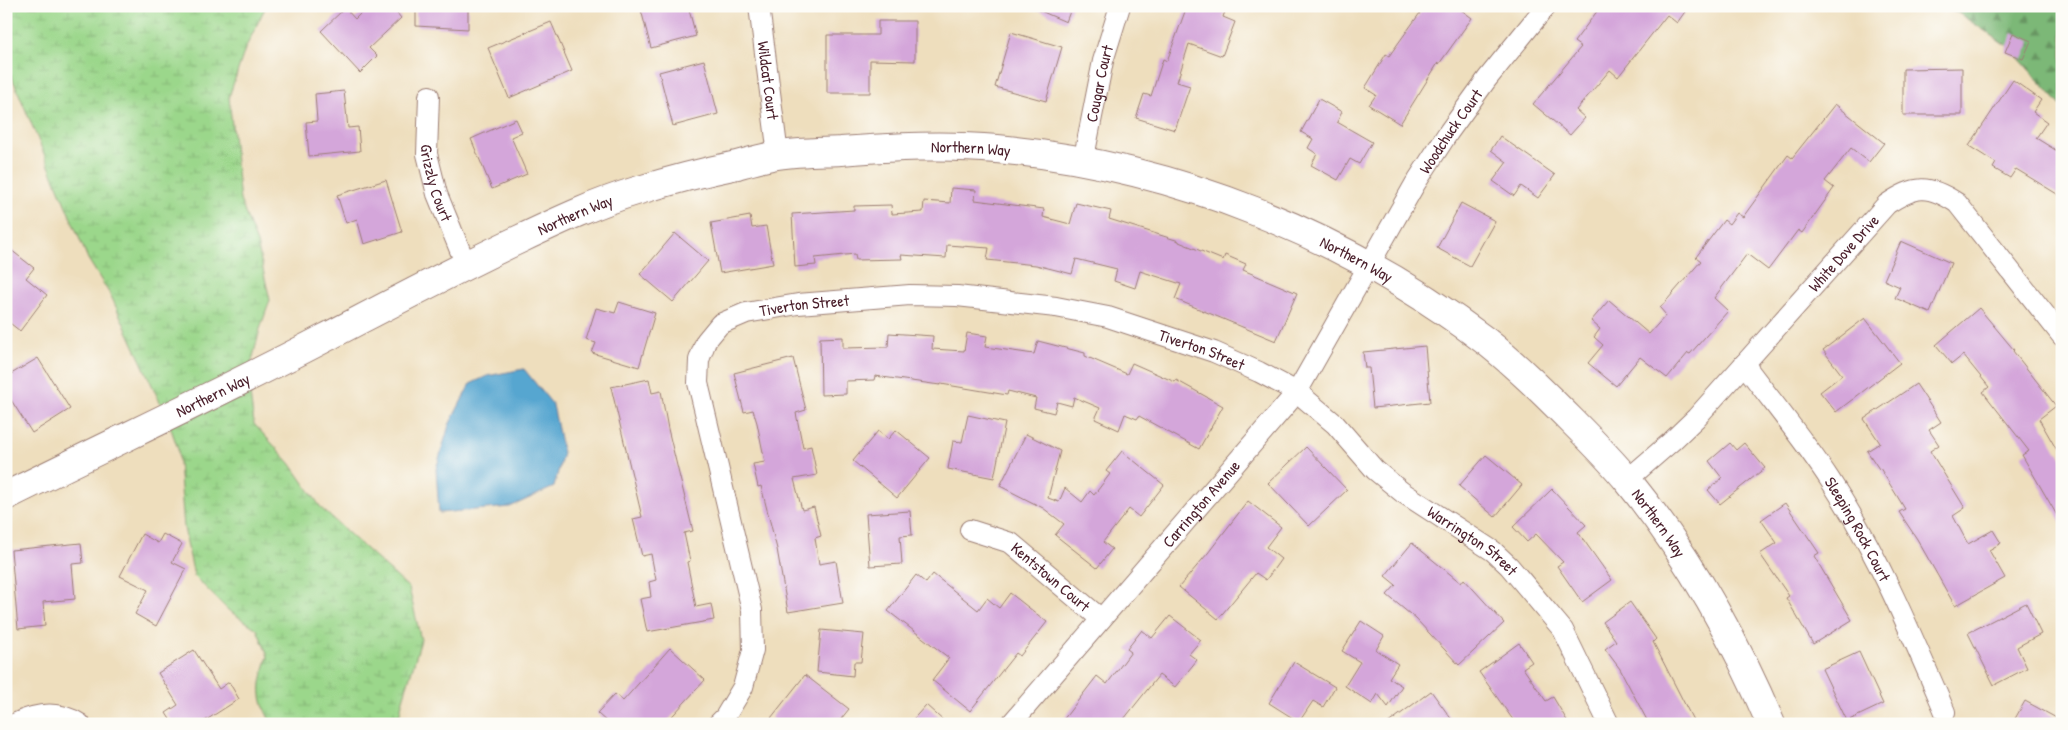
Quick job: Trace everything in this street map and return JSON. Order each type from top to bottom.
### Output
[{"type":"street","name":"Wildcat Court","points":[[759,6],[778,155]]},
{"type":"street","name":"Cougar Court","points":[[1083,162],[1103,61],[1120,6]]},
{"type":"street","name":"Woodchuck Court","points":[[1368,265],[1415,184],[1448,133],[1487,79],[1546,6]]},
{"type":"street","name":"Grizzly Court","points":[[429,96],[427,154],[437,194],[466,265]]},
{"type":"street","name":"Northern Way","points":[[7,493],[256,373],[466,265],[570,215],[632,192],[778,155],[928,146],[999,149],[1083,162],[1182,184],[1249,208],[1306,233],[1368,265],[1435,306],[1488,343],[1534,382],[1627,480],[1676,546],[1716,610],[1748,670],[1771,724]]},
{"type":"street","name":"White Dove Drive","points":[[1627,480],[1672,441],[1744,364],[1887,204],[1906,191],[1924,189],[1942,192],[1958,203],[2062,336]]},
{"type":"street","name":"Carrington Avenue","points":[[1011,724],[1296,392],[1368,265]]},
{"type":"street","name":"Tiverton Street","points":[[718,724],[743,686],[752,650],[752,610],[698,383],[699,360],[706,341],[720,324],[746,313],[798,304],[910,295],[957,296],[1056,306],[1108,317],[1214,352],[1259,372],[1296,392]]},
{"type":"street","name":"Sleeping Rock Court","points":[[1744,364],[1830,480],[1869,548],[1902,613],[1945,712]]},
{"type":"street","name":"Warrington Street","points":[[1296,392],[1335,424],[1375,470],[1402,492],[1493,551],[1510,566],[1563,630],[1609,724]]},
{"type":"street","name":"Kentstown Court","points":[[970,530],[1011,543],[1101,619]]},
{"type":"street","points":[[14,724],[26,718],[50,713],[70,717],[80,724]]},
{"type":"green space","points":[[6,6],[266,6],[245,49],[229,97],[240,200],[257,243],[270,300],[251,365],[163,409],[111,296],[88,259],[11,75],[6,73]]},
{"type":"green space","points":[[1945,6],[2062,6],[2062,107],[2009,47]]},
{"type":"green space","points":[[249,387],[254,424],[290,463],[322,509],[409,588],[421,640],[402,703],[398,724],[272,724],[261,698],[261,683],[268,656],[257,629],[228,610],[194,576],[184,528],[178,449],[170,426]]},
{"type":"water","points":[[524,369],[553,405],[563,453],[554,487],[510,507],[439,513],[436,469],[449,425],[470,384],[487,376]]},
{"type":"building","points":[[368,6],[391,6],[401,18],[369,48],[377,56],[360,73],[321,31],[345,8],[355,19]]},
{"type":"building","points":[[416,6],[468,6],[468,29],[416,26]]},
{"type":"building","points":[[640,6],[688,6],[696,36],[651,48]]},
{"type":"building","points":[[1029,6],[1072,6],[1066,22]]},
{"type":"building","points":[[1187,6],[1227,6],[1223,17],[1235,22],[1222,56],[1189,44],[1177,82],[1190,86],[1175,130],[1136,118],[1144,94],[1151,96],[1163,59],[1167,61]]},
{"type":"building","points":[[1425,6],[1456,6],[1472,18],[1438,63],[1400,124],[1369,105],[1376,95],[1365,88],[1386,54],[1389,56]]},
{"type":"building","points":[[1601,6],[1689,6],[1677,23],[1667,15],[1618,77],[1610,70],[1576,110],[1585,118],[1570,135],[1533,104],[1581,47],[1574,42]]},
{"type":"building","points":[[878,21],[915,21],[915,61],[870,60],[870,93],[827,93],[827,35],[878,35]]},
{"type":"building","points":[[551,22],[572,71],[509,98],[488,48]]},
{"type":"building","points":[[1011,32],[1062,47],[1046,101],[995,87]]},
{"type":"building","points":[[2013,33],[2031,41],[2023,59],[2005,52]]},
{"type":"building","points":[[704,60],[718,114],[673,126],[659,72]]},
{"type":"building","points":[[1962,68],[1962,115],[1903,115],[1903,69]]},
{"type":"building","points":[[2013,80],[2041,100],[2033,112],[2047,122],[2036,138],[2062,154],[2062,197],[2016,169],[2010,178],[1993,168],[1996,163],[1969,146]]},
{"type":"building","points":[[344,91],[348,128],[358,127],[360,151],[309,156],[306,122],[317,121],[315,94]]},
{"type":"building","points":[[1319,99],[1342,112],[1337,122],[1372,142],[1359,164],[1350,159],[1338,180],[1311,165],[1317,154],[1308,148],[1313,139],[1301,132]]},
{"type":"building","points":[[1835,104],[1884,143],[1869,162],[1851,148],[1825,181],[1834,188],[1802,233],[1798,230],[1768,270],[1747,254],[1714,298],[1728,311],[1690,354],[1688,353],[1667,378],[1640,357],[1616,386],[1588,363],[1603,345],[1594,337],[1600,329],[1591,321],[1609,300],[1649,334],[1666,315],[1660,308],[1701,261],[1696,257],[1724,220],[1729,224],[1737,213],[1743,217],[1788,155],[1792,158]]},
{"type":"building","points":[[516,119],[522,132],[511,137],[527,174],[492,189],[471,139]]},
{"type":"building","points":[[1500,136],[1555,175],[1538,198],[1521,186],[1514,196],[1493,181],[1507,162],[1491,150]]},
{"type":"building","points":[[386,180],[402,232],[364,244],[357,219],[346,223],[337,195]]},
{"type":"building","points":[[951,188],[976,190],[975,200],[1044,209],[1043,217],[1070,224],[1076,203],[1111,211],[1109,219],[1179,241],[1223,260],[1225,255],[1246,264],[1243,270],[1297,293],[1276,341],[1175,299],[1181,284],[1140,271],[1135,288],[1114,281],[1117,269],[1076,259],[1072,274],[1036,265],[987,260],[989,248],[947,245],[946,258],[901,255],[902,259],[856,260],[855,254],[815,258],[816,265],[795,267],[792,214],[854,210],[854,206],[891,205],[892,214],[923,212],[924,201],[950,203]]},
{"type":"building","points":[[1461,203],[1495,221],[1470,266],[1437,248]]},
{"type":"building","points":[[750,216],[752,228],[766,226],[773,264],[720,273],[711,223]]},
{"type":"building","points":[[675,233],[708,261],[673,302],[640,274]]},
{"type":"building","points":[[1901,241],[1951,263],[1930,313],[1895,298],[1900,287],[1884,280]]},
{"type":"building","points":[[6,246],[34,268],[26,278],[47,295],[20,331],[6,320]]},
{"type":"building","points":[[619,302],[655,313],[639,367],[592,353],[596,343],[586,340],[596,308],[615,313]]},
{"type":"building","points":[[1979,308],[2014,350],[2056,406],[2039,419],[2062,459],[2062,524],[2022,455],[2029,451],[1983,392],[1989,387],[1963,355],[1952,364],[1936,345]]},
{"type":"building","points":[[1865,318],[1900,363],[1836,412],[1820,392],[1842,375],[1823,350]]},
{"type":"building","points":[[889,333],[933,336],[932,349],[964,351],[967,333],[987,336],[985,347],[1034,354],[1038,341],[1085,353],[1085,356],[1127,374],[1132,363],[1175,382],[1176,380],[1223,406],[1199,449],[1139,416],[1137,419],[1125,414],[1119,430],[1095,419],[1100,408],[1074,397],[1072,406],[1057,402],[1054,413],[1034,408],[1036,398],[1008,391],[1007,395],[875,376],[874,380],[846,381],[846,394],[821,395],[820,338],[843,337],[843,348],[888,347]]},
{"type":"building","points":[[1425,346],[1430,402],[1373,408],[1369,368],[1365,368],[1363,352]]},
{"type":"building","points":[[38,358],[70,409],[32,433],[6,392],[6,377]]},
{"type":"building","points":[[793,358],[806,410],[796,413],[803,448],[811,446],[817,475],[794,479],[802,510],[814,507],[821,536],[815,538],[819,564],[836,561],[843,603],[788,612],[777,549],[761,486],[758,487],[753,464],[765,462],[757,423],[753,410],[744,412],[734,373]]},
{"type":"building","points":[[649,379],[652,393],[661,391],[668,429],[693,531],[684,533],[690,561],[687,562],[696,607],[711,604],[714,620],[647,632],[640,599],[651,597],[649,582],[656,580],[651,554],[642,556],[633,519],[642,517],[611,387]]},
{"type":"building","points":[[1916,384],[1941,422],[1929,430],[1939,445],[1930,451],[1965,508],[1953,516],[1968,544],[1993,530],[2001,543],[1989,550],[2005,578],[1955,606],[1917,539],[1899,512],[1905,509],[1880,468],[1867,451],[1880,443],[1864,419]]},
{"type":"building","points":[[968,415],[1005,423],[994,478],[948,469],[953,441],[962,442]]},
{"type":"building","points":[[896,430],[930,458],[897,498],[853,461],[878,431],[888,439]]},
{"type":"building","points":[[1026,434],[1060,451],[1048,498],[1059,502],[1065,488],[1082,502],[1090,491],[1094,495],[1110,474],[1106,471],[1122,451],[1164,485],[1139,517],[1129,509],[1103,542],[1112,549],[1097,568],[1055,535],[1064,524],[1043,508],[1000,486]]},
{"type":"building","points":[[1730,443],[1736,450],[1744,443],[1765,468],[1720,504],[1708,490],[1722,478],[1709,461]]},
{"type":"building","points":[[1306,447],[1347,490],[1309,526],[1268,483]]},
{"type":"building","points":[[1486,455],[1522,485],[1495,517],[1459,486]]},
{"type":"building","points":[[1552,489],[1586,525],[1578,532],[1612,580],[1582,602],[1557,566],[1563,562],[1536,534],[1527,542],[1513,527]]},
{"type":"building","points":[[1248,501],[1281,527],[1266,547],[1281,559],[1266,580],[1256,573],[1218,619],[1179,587]]},
{"type":"building","points":[[1785,503],[1819,553],[1814,556],[1852,620],[1813,644],[1786,598],[1789,596],[1760,554],[1777,543],[1761,520]]},
{"type":"building","points":[[910,511],[912,535],[900,536],[902,564],[870,566],[866,514]]},
{"type":"building","points":[[142,534],[158,543],[163,534],[182,544],[172,562],[186,569],[156,626],[135,614],[148,590],[120,576]]},
{"type":"building","points":[[81,543],[83,563],[72,564],[75,599],[43,602],[45,626],[18,629],[11,550]]},
{"type":"building","points":[[1412,543],[1461,583],[1464,579],[1504,623],[1459,665],[1416,619],[1387,595],[1396,585],[1385,576]]},
{"type":"building","points":[[933,574],[978,610],[987,598],[999,608],[1010,593],[1047,622],[1020,656],[1016,653],[970,711],[932,680],[949,658],[888,611],[916,575],[926,583]]},
{"type":"building","points":[[1630,602],[1656,639],[1653,642],[1695,724],[1649,724],[1620,669],[1605,649],[1616,641],[1603,622]]},
{"type":"building","points":[[2026,603],[2041,634],[2017,647],[2027,668],[1994,685],[1968,633]]},
{"type":"building","points":[[1170,616],[1201,640],[1189,654],[1197,660],[1175,687],[1159,675],[1120,724],[1060,724],[1097,676],[1107,684],[1131,652],[1127,649],[1142,630],[1152,638]]},
{"type":"building","points":[[1361,621],[1384,636],[1376,650],[1398,664],[1389,678],[1402,686],[1388,707],[1378,694],[1372,704],[1345,686],[1360,662],[1342,651]]},
{"type":"building","points":[[821,630],[864,634],[861,662],[854,662],[853,676],[817,672]]},
{"type":"building","points":[[1519,643],[1532,662],[1523,668],[1546,701],[1553,697],[1569,724],[1516,724],[1479,672]]},
{"type":"building","points":[[670,648],[705,680],[665,724],[609,724],[597,713],[615,694],[623,701]]},
{"type":"building","points":[[194,650],[219,689],[229,682],[239,699],[200,724],[173,724],[166,713],[178,705],[158,673]]},
{"type":"building","points":[[1859,652],[1883,704],[1847,721],[1822,669]]},
{"type":"building","points":[[1294,662],[1335,687],[1323,707],[1313,701],[1299,722],[1269,703]]},
{"type":"building","points":[[805,675],[849,709],[837,724],[778,724],[771,718]]},
{"type":"building","points":[[1431,691],[1455,724],[1387,724]]},
{"type":"building","points":[[2025,701],[2062,721],[2062,724],[2012,724]]},
{"type":"building","points":[[926,705],[947,724],[909,724]]}]
